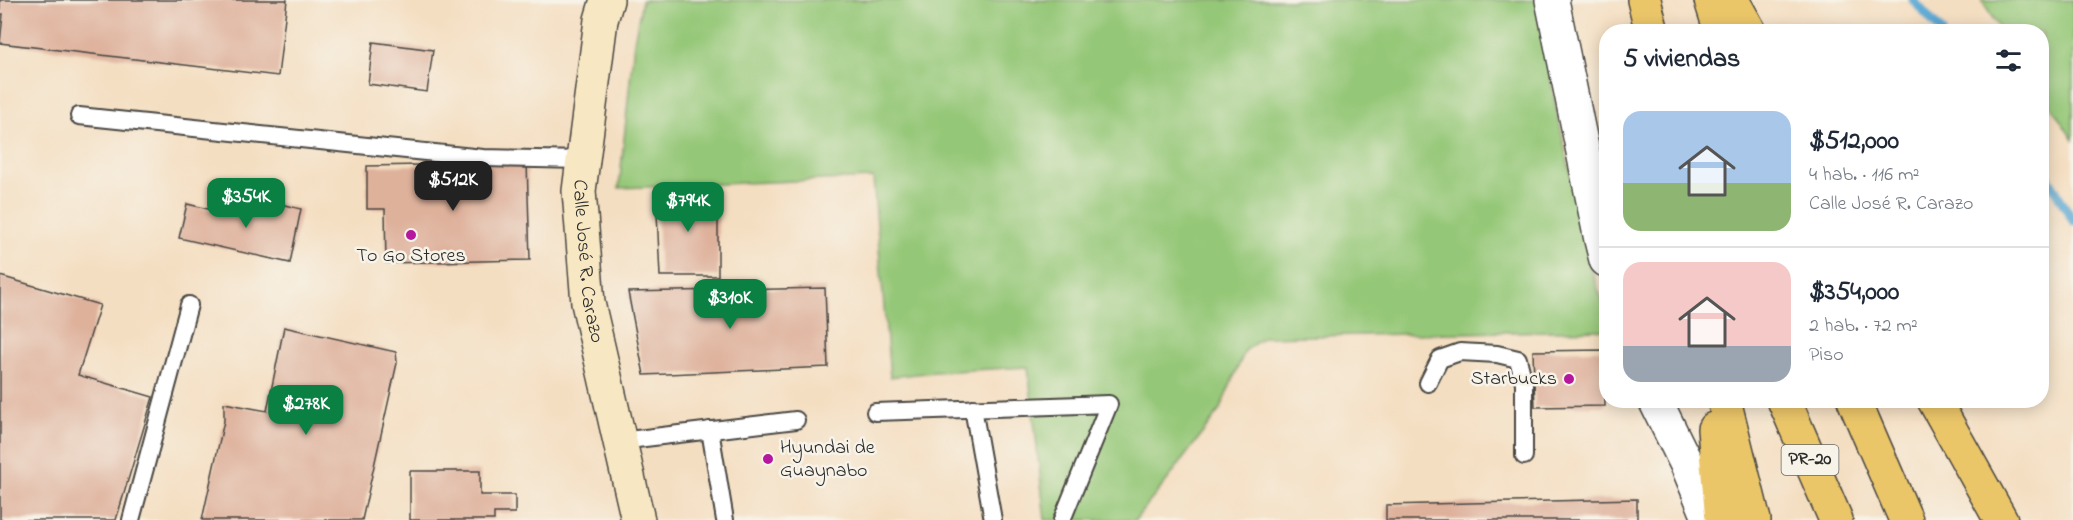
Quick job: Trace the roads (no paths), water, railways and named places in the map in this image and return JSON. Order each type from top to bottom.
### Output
[{"type":"highway","points":[[1644,0],[1650,24]]},
{"type":"highway","points":[[1711,0],[1718,24]]},
{"type":"highway","points":[[1732,0],[1746,24]]},
{"type":"highway","points":[[1713,408],[1722,520]]},
{"type":"highway","points":[[1726,408],[1754,520]]},
{"type":"highway","name":"PR-20","points":[[1787,408],[1836,520]]},
{"type":"highway","points":[[1857,408],[1906,520]]},
{"type":"highway","points":[[1938,408],[2001,520]]},
{"type":"street","name":"Calle José R. Carazo","points":[[607,0],[601,20],[579,190],[588,303],[638,520]]},
{"type":"street","points":[[1552,0],[1599,230]]},
{"type":"street","points":[[1658,408],[1688,467],[1710,520]]},
{"type":"lane","points":[[79,116],[483,158],[582,160]]},
{"type":"lane","points":[[130,520],[189,305]]},
{"type":"lane","points":[[1428,383],[1440,359],[1460,352],[1497,354],[1518,359],[1524,383],[1524,456]]},
{"type":"lane","points":[[875,412],[1109,404],[1062,520]]},
{"type":"lane","points":[[973,408],[993,520]]},
{"type":"lane","points":[[620,441],[796,420]]},
{"type":"lane","points":[[710,430],[725,520]]},
{"type":"waterway","points":[[1913,0],[1935,24]]},
{"type":"waterway","points":[[2049,179],[2073,221]]},
{"type":"place","name":"To Go Stores","points":[[411,235]]},
{"type":"place","name":"Starbucks","points":[[1569,379]]},
{"type":"place","name":"Hyundai de Guaynabo","points":[[768,459]]}]
